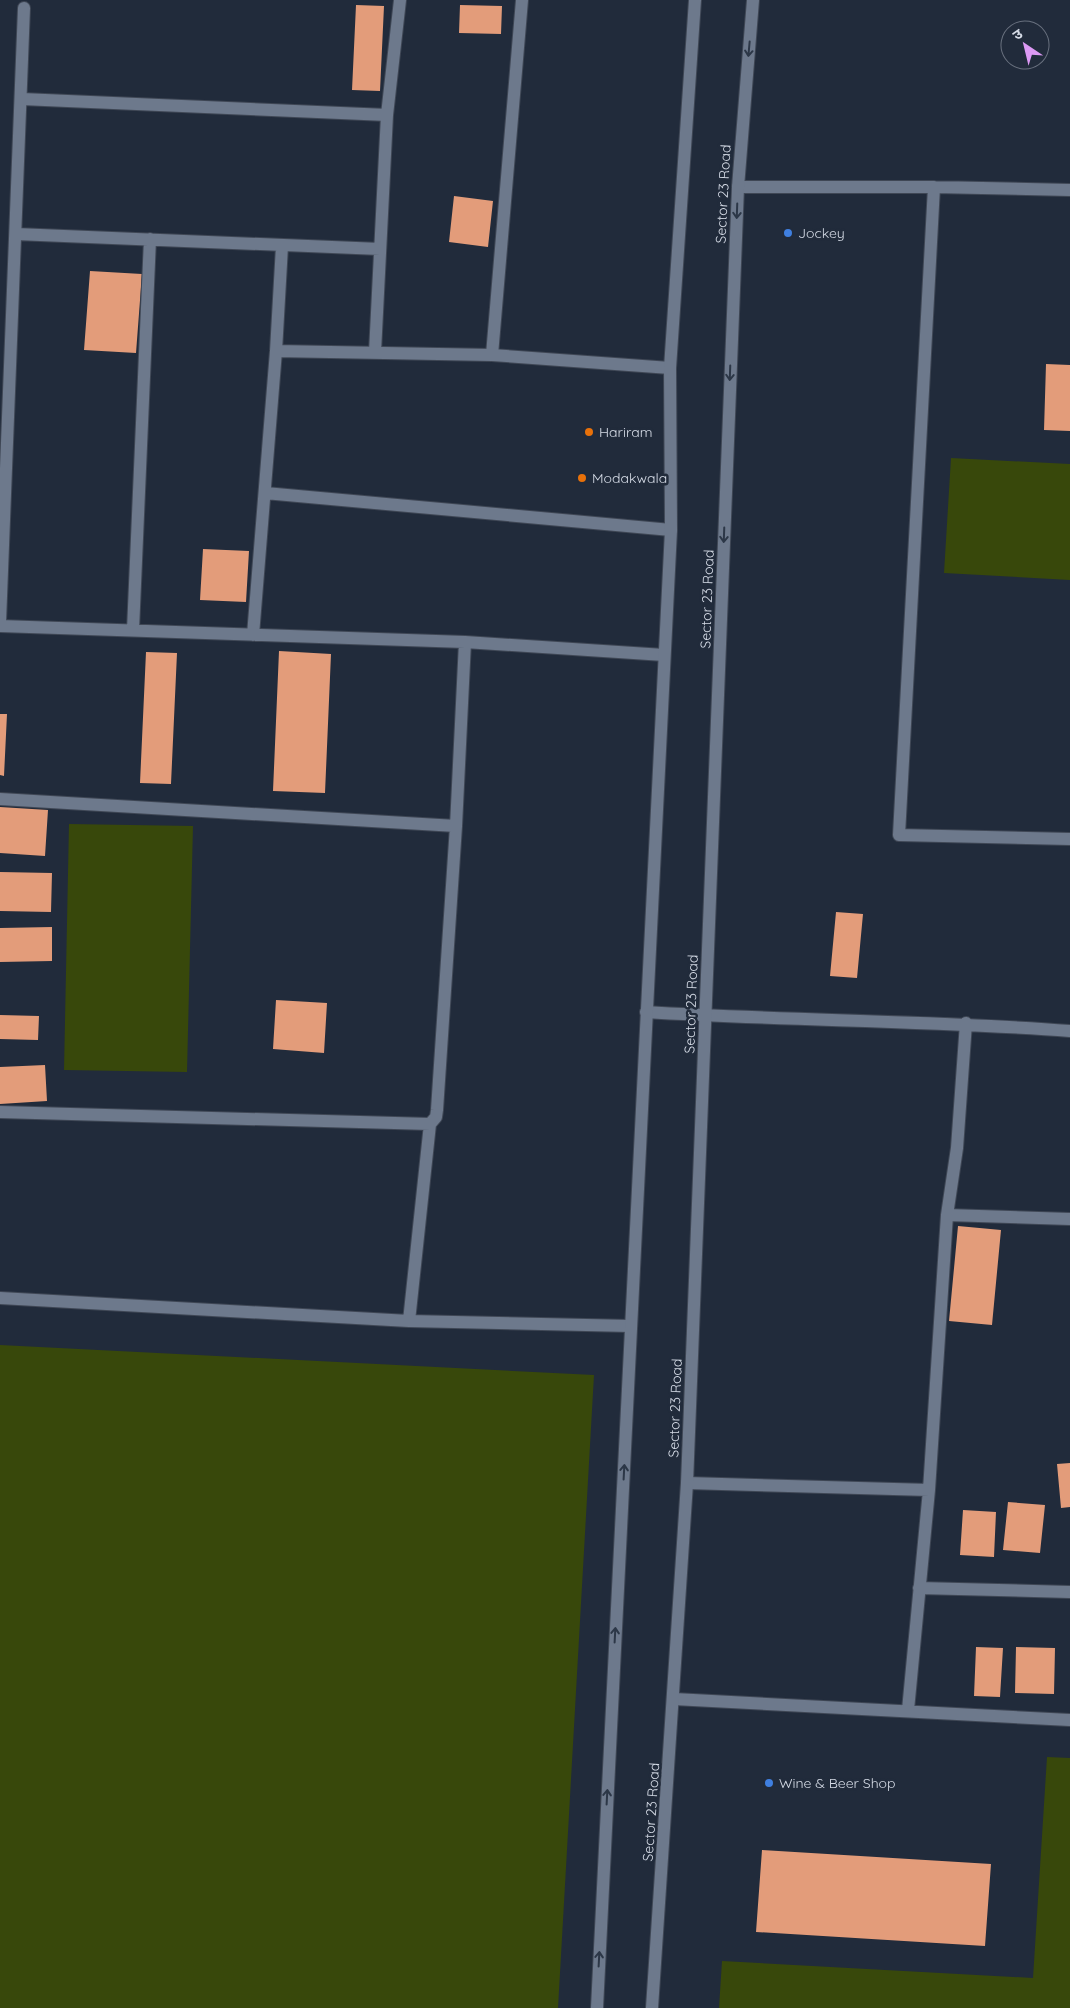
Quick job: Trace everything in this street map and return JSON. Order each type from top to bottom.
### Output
[{"type":"street","points":[[375,352],[387,115],[400,0]]},
{"type":"street","points":[[492,355],[522,0]]},
{"type":"street","points":[[597,2008],[670,530],[670,368],[695,0]]},
{"type":"street","name":"Sector 23 Road","points":[[652,2008],[687,1483],[738,187],[753,0]]},
{"type":"street","points":[[0,622],[22,99],[24,8]]},
{"type":"street","points":[[22,99],[387,115]]},
{"type":"street","points":[[738,187],[934,187],[1070,190]]},
{"type":"street","points":[[934,187],[899,835],[1070,839]]},
{"type":"street","points":[[16,234],[380,249]]},
{"type":"street","points":[[133,630],[150,239]]},
{"type":"street","points":[[252,634],[276,351],[282,246]]},
{"type":"street","points":[[276,351],[492,355],[670,368]]},
{"type":"street","points":[[264,493],[670,530]]},
{"type":"street","points":[[0,626],[465,642],[664,655]]},
{"type":"street","points":[[409,1322],[430,1124],[436,1117],[437,1110],[456,826],[465,642]]},
{"type":"street","points":[[0,799],[456,826]]},
{"type":"street","points":[[646,1012],[705,1016],[966,1023],[1070,1030]]},
{"type":"street","points":[[908,1710],[928,1490],[947,1214],[957,1148],[966,1023]]},
{"type":"street","points":[[0,1112],[430,1124]]},
{"type":"street","points":[[947,1214],[1070,1219]]},
{"type":"street","points":[[0,1298],[409,1322],[631,1326]]},
{"type":"street","points":[[687,1483],[928,1490]]},
{"type":"street","points":[[920,1588],[1070,1592]]},
{"type":"street","points":[[674,1699],[1070,1720]]},
{"type":"green space","points":[[951,458],[1070,464],[1070,580],[944,573]]},
{"type":"green space","points":[[69,824],[193,826],[187,1072],[64,1070]]},
{"type":"green space","points":[[0,1345],[594,1375],[558,2008],[0,2008]]},
{"type":"green space","points":[[1047,1757],[1070,1758],[1070,2008],[719,2008],[722,1961],[1033,1978]]},
{"type":"building","points":[[356,5],[384,6],[380,91],[352,90]]},
{"type":"building","points":[[460,5],[502,6],[501,34],[459,33]]},
{"type":"building","points":[[454,196],[493,201],[488,247],[449,242]]},
{"type":"building","points":[[90,271],[142,274],[136,353],[84,350]]},
{"type":"building","points":[[1046,364],[1070,365],[1070,431],[1044,430]]},
{"type":"building","points":[[203,549],[249,551],[246,602],[200,600]]},
{"type":"building","points":[[279,651],[331,654],[325,793],[273,791]]},
{"type":"building","points":[[146,652],[177,653],[171,784],[140,783]]},
{"type":"building","points":[[0,714],[7,714],[4,776],[0,775]]},
{"type":"building","points":[[0,807],[48,810],[45,856],[0,853]]},
{"type":"building","points":[[0,872],[52,873],[51,912],[0,911]]},
{"type":"building","points":[[836,912],[863,914],[857,978],[830,976]]},
{"type":"building","points":[[52,927],[52,961],[0,962],[0,928]]},
{"type":"building","points":[[276,1000],[327,1003],[324,1053],[273,1049]]},
{"type":"building","points":[[0,1015],[39,1016],[38,1040],[0,1039]]},
{"type":"building","points":[[45,1065],[47,1101],[0,1104],[0,1067]]},
{"type":"building","points":[[958,1226],[1001,1230],[992,1325],[949,1321]]},
{"type":"building","points":[[1070,1463],[1070,1507],[1061,1508],[1057,1464]]},
{"type":"building","points":[[1008,1502],[1045,1505],[1040,1553],[1003,1550]]},
{"type":"building","points":[[963,1510],[996,1512],[994,1557],[960,1555]]},
{"type":"building","points":[[976,1647],[1003,1648],[1000,1697],[974,1696]]},
{"type":"building","points":[[1016,1647],[1055,1648],[1054,1694],[1015,1693]]},
{"type":"building","points":[[762,1850],[991,1864],[985,1946],[756,1932]]},
{"type":"place","name":"Jockey","points":[[788,233]]},
{"type":"place","name":"Hariram","points":[[589,432]]},
{"type":"place","name":"Modakwala","points":[[582,478]]},
{"type":"place","name":"Wine & Beer Shop","points":[[769,1783]]}]
